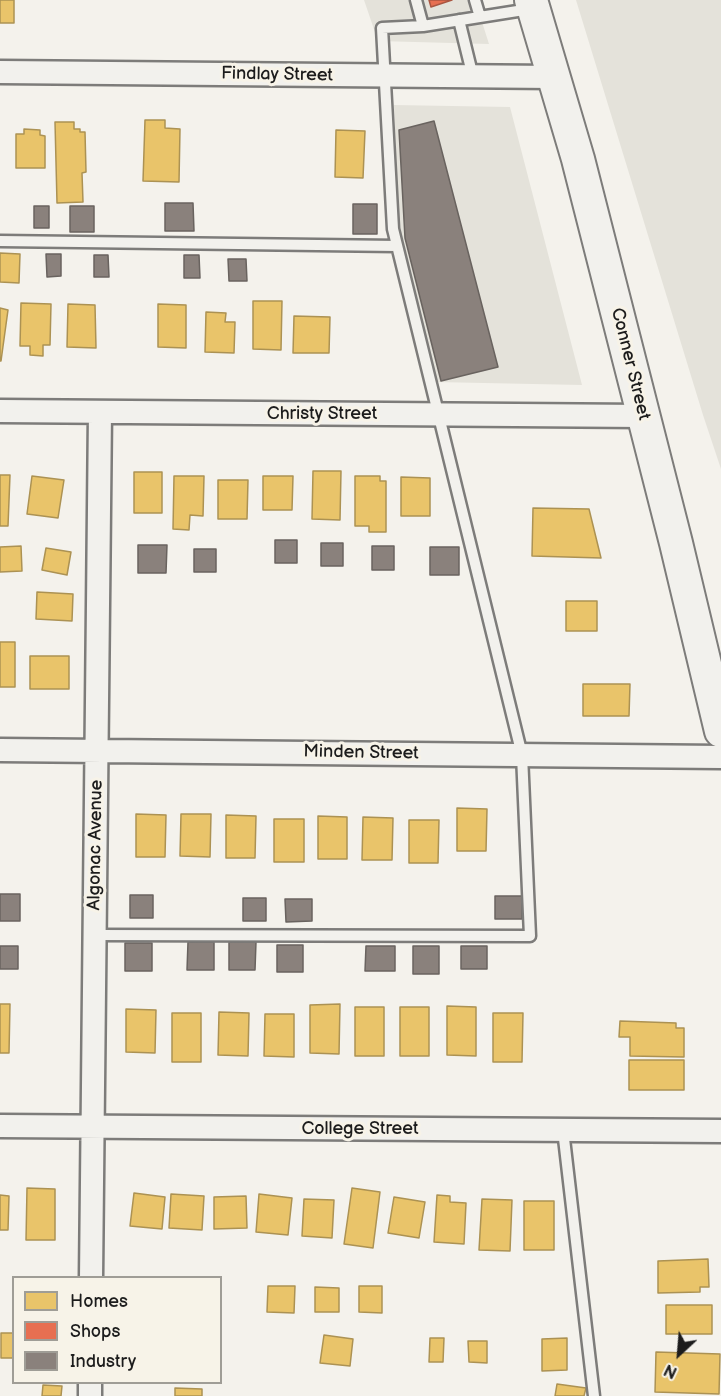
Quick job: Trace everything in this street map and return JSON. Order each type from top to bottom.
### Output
[{"type":"main road","name":"Conner Street","points":[[532,4],[578,159],[721,730]]},
{"type":"street","name":"Findlay Street","points":[[0,72],[554,77]]},
{"type":"street","name":"Christy Street","points":[[0,411],[644,416]]},
{"type":"street","name":"Algonac Avenue","points":[[91,1276],[100,412]]},
{"type":"street","name":"Minden Street","points":[[0,750],[721,757]]},
{"type":"street","name":"College Street","points":[[0,1126],[721,1131]]},
{"type":"lane","points":[[416,0],[423,26]]},
{"type":"lane","points":[[475,0],[480,17]]},
{"type":"lane","points":[[95,935],[530,936],[522,755],[393,229],[382,28],[423,26],[480,17],[532,4]]},
{"type":"lane","points":[[459,20],[473,76]]},
{"type":"lane","points":[[0,241],[397,246]]},
{"type":"lane","points":[[563,1130],[594,1396]]},
{"type":"shaded area","points":[[364,0],[475,0],[489,44],[378,41]]},
{"type":"shaded area","points":[[576,0],[721,0],[721,469],[703,415]]},
{"type":"shaded area","points":[[394,105],[510,107],[582,385],[435,382],[399,230]]},
{"type":"building: Homes","points":[[0,0],[14,0],[14,23],[0,23]]},
{"type":"building: Homes","points":[[145,120],[165,120],[165,128],[180,129],[179,182],[143,181]]},
{"type":"building: Homes","points":[[55,122],[74,122],[74,129],[85,132],[86,172],[82,173],[83,202],[57,203]]},
{"type":"building: Homes","points":[[24,129],[40,130],[40,135],[45,136],[45,168],[16,168],[16,134],[24,134]]},
{"type":"building: Homes","points":[[336,130],[365,131],[363,178],[335,177]]},
{"type":"building: Homes","points":[[0,253],[20,254],[19,283],[0,282]]},
{"type":"building: Homes","points":[[253,301],[282,301],[281,350],[253,349]]},
{"type":"building: Homes","points":[[21,303],[51,304],[50,345],[43,345],[43,356],[30,355],[30,346],[20,346]]},
{"type":"building: Homes","points":[[68,304],[95,305],[96,348],[67,347]]},
{"type":"building: Homes","points":[[158,304],[186,305],[186,348],[158,347]]},
{"type":"building: Homes","points":[[0,308],[8,310],[1,361],[0,361]]},
{"type":"building: Homes","points":[[206,312],[226,313],[225,322],[235,322],[234,353],[205,352]]},
{"type":"building: Homes","points":[[294,316],[330,317],[329,353],[293,353]]},
{"type":"building: Homes","points":[[313,471],[341,471],[340,520],[312,519]]},
{"type":"building: Homes","points":[[134,472],[162,472],[162,513],[134,513]]},
{"type":"building: Homes","points":[[0,475],[10,475],[8,526],[0,526]]},
{"type":"building: Homes","points":[[32,476],[64,480],[58,518],[27,514]]},
{"type":"building: Homes","points":[[174,476],[204,476],[203,516],[190,515],[189,530],[173,529]]},
{"type":"building: Homes","points":[[263,476],[293,476],[292,510],[263,510]]},
{"type":"building: Homes","points":[[355,476],[380,476],[380,481],[386,481],[386,532],[369,532],[369,526],[355,526]]},
{"type":"building: Homes","points":[[401,477],[430,478],[430,516],[401,516]]},
{"type":"building: Homes","points":[[218,480],[248,480],[247,519],[218,519]]},
{"type":"building: Homes","points":[[533,508],[589,509],[601,558],[532,556]]},
{"type":"building: Homes","points":[[21,546],[22,571],[0,572],[0,547]]},
{"type":"building: Homes","points":[[46,548],[71,552],[67,575],[42,570]]},
{"type":"building: Homes","points":[[37,592],[73,594],[72,621],[36,619]]},
{"type":"building: Homes","points":[[566,601],[597,601],[597,631],[566,631]]},
{"type":"building: Homes","points":[[0,642],[15,642],[15,687],[0,687]]},
{"type":"building: Homes","points":[[30,656],[69,656],[69,689],[30,689]]},
{"type":"building: Homes","points":[[583,684],[630,684],[629,716],[583,716]]},
{"type":"building: Homes","points":[[457,808],[487,809],[486,851],[457,851]]},
{"type":"building: Homes","points":[[136,814],[166,815],[165,857],[136,857]]},
{"type":"building: Homes","points":[[181,814],[211,814],[210,857],[180,856]]},
{"type":"building: Homes","points":[[226,815],[256,816],[255,858],[226,858]]},
{"type":"building: Homes","points":[[318,816],[347,817],[347,859],[318,859]]},
{"type":"building: Homes","points":[[363,817],[393,818],[392,860],[362,860]]},
{"type":"building: Homes","points":[[274,819],[304,819],[304,862],[274,862]]},
{"type":"building: Homes","points":[[409,820],[439,820],[438,863],[409,863]]},
{"type":"building: Homes","points":[[0,1004],[10,1004],[9,1053],[0,1053]]},
{"type":"building: Homes","points":[[340,1004],[339,1054],[310,1053],[310,1005]]},
{"type":"building: Homes","points":[[447,1006],[476,1007],[476,1056],[447,1055]]},
{"type":"building: Homes","points":[[355,1007],[384,1007],[384,1056],[355,1056]]},
{"type":"building: Homes","points":[[400,1007],[429,1007],[429,1056],[400,1056]]},
{"type":"building: Homes","points":[[126,1009],[156,1010],[155,1053],[126,1052]]},
{"type":"building: Homes","points":[[219,1012],[249,1013],[248,1056],[218,1055]]},
{"type":"building: Homes","points":[[172,1013],[201,1013],[201,1062],[172,1062]]},
{"type":"building: Homes","points":[[493,1013],[523,1013],[522,1062],[493,1062]]},
{"type":"building: Homes","points":[[265,1014],[294,1014],[294,1057],[264,1056]]},
{"type":"building: Homes","points":[[620,1021],[676,1023],[676,1028],[684,1028],[684,1057],[630,1056],[630,1037],[619,1037]]},
{"type":"building: Homes","points":[[629,1060],[684,1060],[684,1090],[629,1090]]},
{"type":"building: Homes","points":[[27,1188],[55,1189],[55,1240],[26,1240]]},
{"type":"building: Homes","points":[[352,1188],[380,1192],[373,1248],[344,1244]]},
{"type":"building: Homes","points":[[134,1193],[165,1197],[162,1229],[130,1226]]},
{"type":"building: Homes","points":[[171,1194],[204,1196],[202,1230],[169,1228]]},
{"type":"building: Homes","points":[[259,1194],[292,1198],[288,1235],[256,1232]]},
{"type":"building: Homes","points":[[0,1195],[9,1196],[8,1230],[0,1230]]},
{"type":"building: Homes","points":[[437,1195],[450,1196],[450,1202],[466,1203],[464,1244],[434,1242]]},
{"type":"building: Homes","points":[[246,1196],[247,1228],[214,1229],[214,1197]]},
{"type":"building: Homes","points":[[394,1197],[425,1202],[419,1238],[388,1233]]},
{"type":"building: Homes","points":[[304,1199],[334,1200],[332,1238],[302,1236]]},
{"type":"building: Homes","points":[[482,1199],[512,1200],[510,1251],[479,1250]]},
{"type":"building: Homes","points":[[524,1201],[554,1201],[554,1250],[524,1250]]},
{"type":"building: Homes","points":[[708,1259],[709,1287],[700,1287],[700,1292],[658,1293],[658,1261]]},
{"type":"building: Homes","points":[[268,1286],[295,1286],[294,1313],[267,1312]]},
{"type":"building: Homes","points":[[359,1286],[382,1286],[382,1313],[359,1312]]},
{"type":"building: Homes","points":[[315,1287],[339,1288],[339,1312],[315,1312]]},
{"type":"building: Homes","points":[[666,1305],[712,1305],[712,1334],[666,1334]]},
{"type":"building: Homes","points":[[1,1333],[12,1333],[12,1358],[1,1358]]},
{"type":"building: Homes","points":[[324,1335],[353,1339],[350,1366],[320,1363]]},
{"type":"building: Homes","points":[[430,1338],[444,1338],[443,1362],[429,1362]]},
{"type":"building: Homes","points":[[567,1338],[567,1370],[542,1371],[542,1339]]},
{"type":"building: Homes","points":[[468,1341],[487,1341],[487,1363],[469,1362]]},
{"type":"building: Homes","points":[[656,1352],[720,1354],[719,1394],[655,1392]]},
{"type":"building: Homes","points":[[557,1384],[586,1388],[584,1396],[555,1396]]},
{"type":"building: Homes","points":[[43,1385],[62,1386],[61,1396],[42,1396]]},
{"type":"building: Homes","points":[[175,1388],[202,1389],[202,1396],[175,1396]]},
{"type":"building: Shops","points":[[429,0],[452,0],[431,7]]},
{"type":"building: Industry","points":[[434,121],[498,367],[441,381],[405,238],[399,130]]},
{"type":"building: Industry","points":[[165,203],[193,203],[194,231],[165,231]]},
{"type":"building: Industry","points":[[353,204],[377,204],[377,234],[353,234]]},
{"type":"building: Industry","points":[[34,206],[49,206],[49,228],[34,228]]},
{"type":"building: Industry","points":[[70,206],[94,206],[94,232],[70,232]]},
{"type":"building: Industry","points":[[46,254],[61,254],[61,276],[47,277]]},
{"type":"building: Industry","points":[[94,255],[108,255],[109,277],[94,277]]},
{"type":"building: Industry","points":[[184,255],[199,255],[200,278],[184,278]]},
{"type":"building: Industry","points":[[228,259],[246,259],[247,281],[229,281]]},
{"type":"building: Industry","points":[[275,540],[297,540],[297,563],[275,563]]},
{"type":"building: Industry","points":[[321,543],[343,543],[343,566],[321,566]]},
{"type":"building: Industry","points":[[138,545],[167,545],[166,573],[138,573]]},
{"type":"building: Industry","points":[[372,546],[394,546],[394,570],[372,570]]},
{"type":"building: Industry","points":[[430,547],[459,547],[459,575],[430,575]]},
{"type":"building: Industry","points":[[194,549],[216,549],[216,572],[194,572]]},
{"type":"building: Industry","points":[[0,894],[20,894],[20,921],[0,921]]},
{"type":"building: Industry","points":[[130,895],[153,895],[153,918],[130,918]]},
{"type":"building: Industry","points":[[495,896],[522,896],[522,919],[495,919]]},
{"type":"building: Industry","points":[[243,898],[266,898],[266,921],[243,921]]},
{"type":"building: Industry","points":[[285,899],[312,899],[312,921],[286,922]]},
{"type":"building: Industry","points":[[188,942],[214,942],[214,970],[187,970]]},
{"type":"building: Industry","points":[[229,942],[256,942],[255,970],[229,970]]},
{"type":"building: Industry","points":[[125,943],[152,943],[152,971],[125,971]]},
{"type":"building: Industry","points":[[277,945],[303,945],[303,972],[277,972]]},
{"type":"building: Industry","points":[[0,946],[18,946],[18,969],[0,969]]},
{"type":"building: Industry","points":[[366,946],[395,946],[395,971],[365,971]]},
{"type":"building: Industry","points":[[413,946],[439,946],[439,974],[413,974]]},
{"type":"building: Industry","points":[[461,946],[487,946],[487,969],[461,969]]}]
